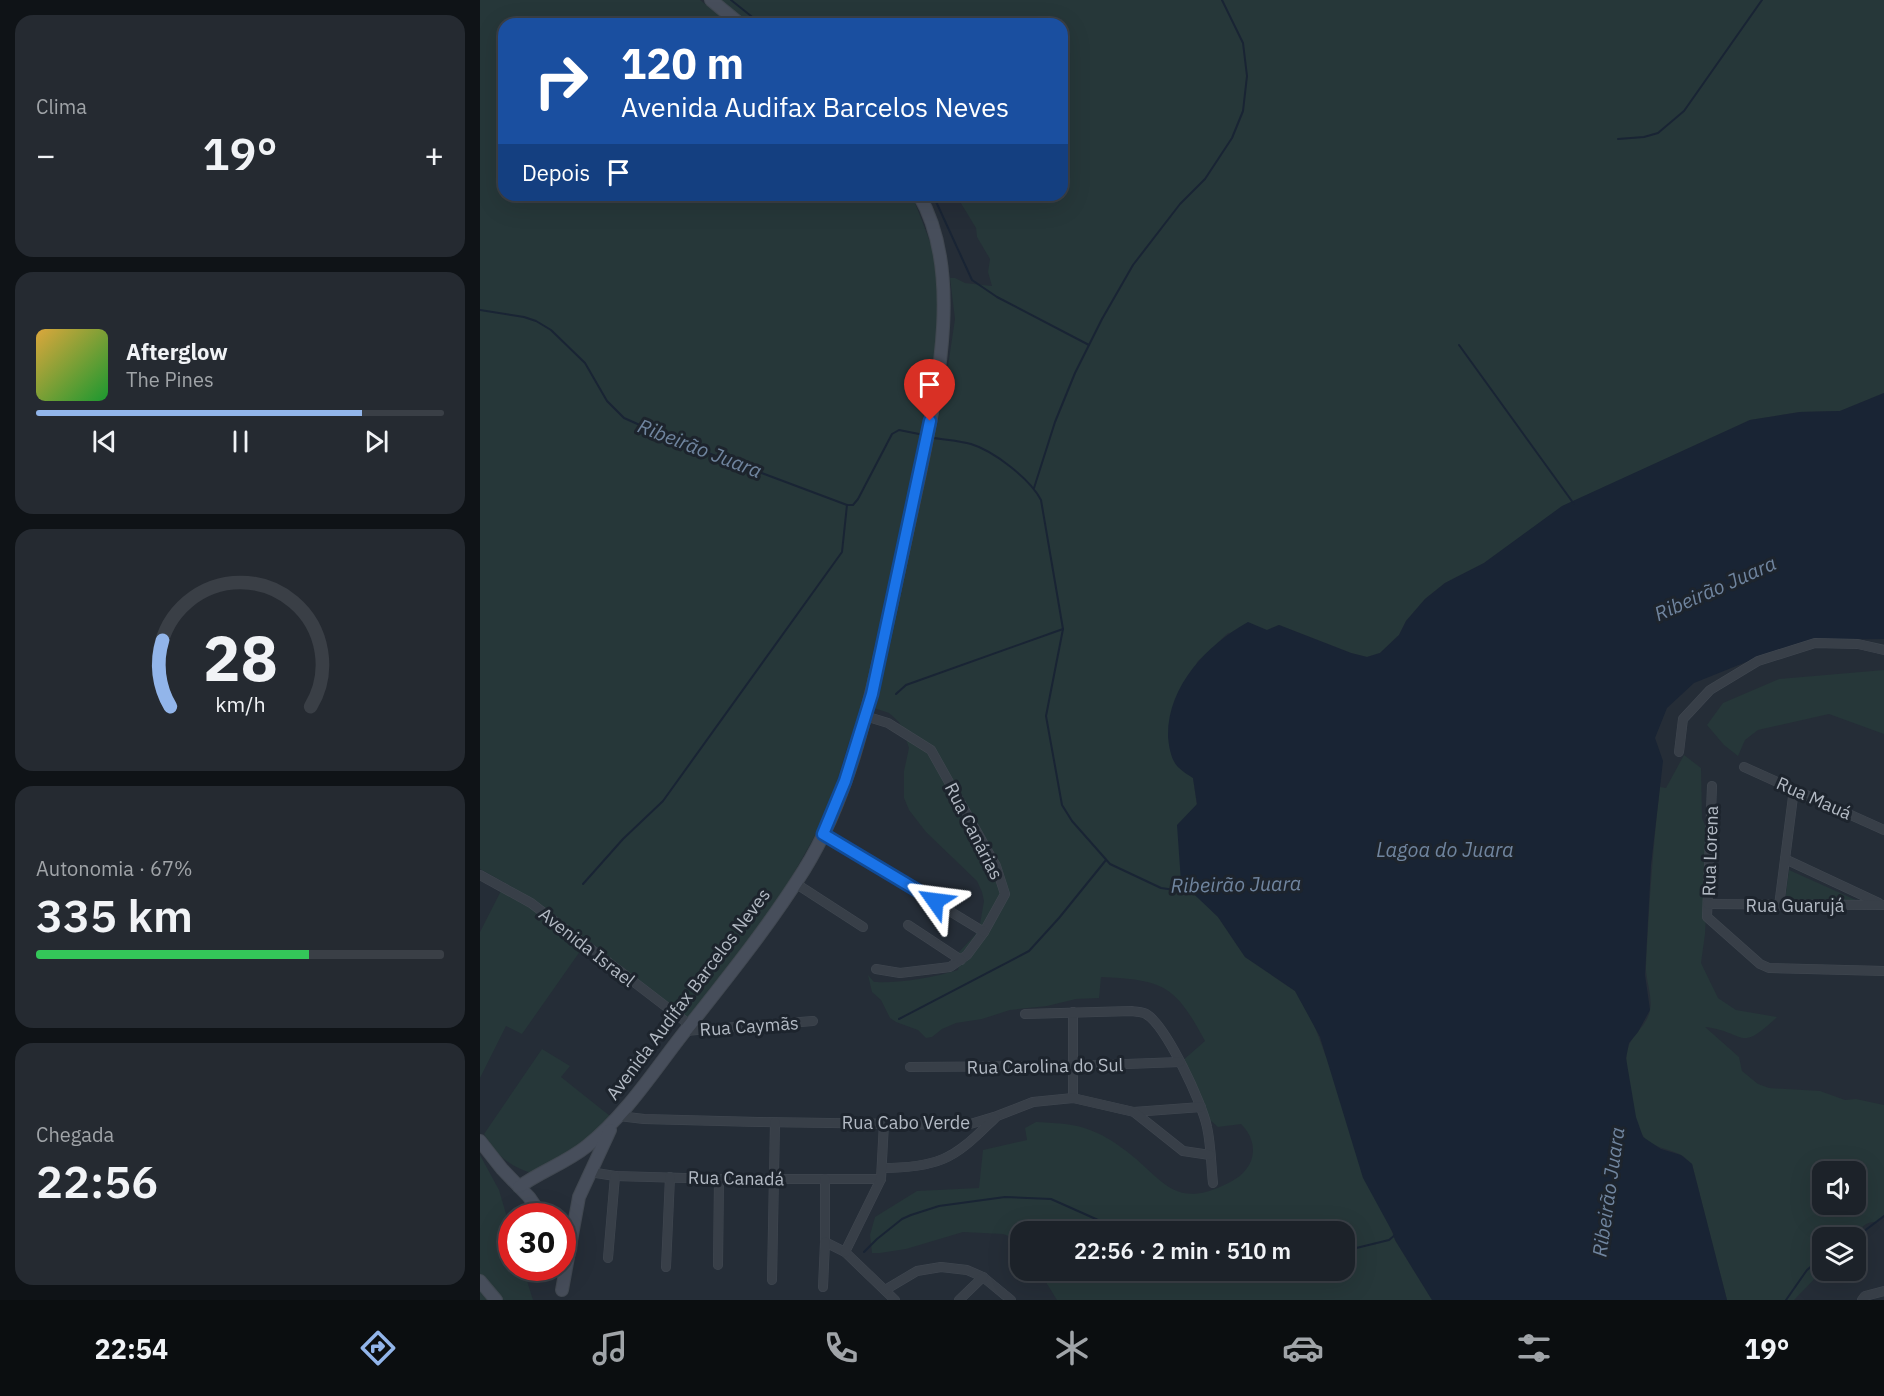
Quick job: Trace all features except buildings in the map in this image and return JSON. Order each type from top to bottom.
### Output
[{"type":"main road","points":[[711,0],[733,18]]},
{"type":"main road","name":"Avenida Audifax Barcelos Neves","points":[[562,1295],[579,1197],[616,1120],[740,963],[805,869],[823,834],[845,781],[872,694],[921,466],[941,351],[944,306],[942,260],[931,221],[922,201]]},
{"type":"main road","name":"Avenida Audifax Barcelos Neves","points":[[519,1187],[532,1178],[566,1162],[616,1120]]},
{"type":"main road","points":[[480,1141],[504,1165],[516,1173],[532,1178]]},
{"type":"main road","points":[[480,1141],[533,1203]]},
{"type":"main road","points":[[480,1281],[496,1300]]},
{"type":"street","points":[[1679,752],[1683,719],[1710,690],[1758,661],[1815,644],[1858,644],[1884,650]]},
{"type":"street","name":"Rua Canárias","points":[[865,716],[888,723],[931,750],[996,866],[1005,894],[984,932],[967,955],[950,968],[900,973],[876,969]]},
{"type":"street","name":"Rua Mauá","points":[[1744,767],[1884,830]]},
{"type":"street","name":"Rua Lorena","points":[[1712,786],[1707,917],[1760,964],[1769,968],[1884,971]]},
{"type":"street","points":[[1779,906],[1794,789]]},
{"type":"street","points":[[823,834],[984,932]]},
{"type":"street","points":[[1785,859],[1884,905]]},
{"type":"street","name":"Avenida Israel","points":[[480,875],[531,903],[688,1028]]},
{"type":"street","points":[[795,883],[863,927]]},
{"type":"street","name":"Rua Guarujá","points":[[1708,904],[1884,905]]},
{"type":"street","points":[[908,925],[960,960]]},
{"type":"street","points":[[1025,1014],[1132,1011],[1146,1013],[1159,1026],[1180,1062],[1200,1107],[1207,1126],[1213,1183]]},
{"type":"street","points":[[1073,1012],[1073,1098]]},
{"type":"street","name":"Rua Caymãs","points":[[688,1028],[813,1021]]},
{"type":"street","name":"Rua Carolina do Sul","points":[[910,1067],[1072,1066],[1180,1062]]},
{"type":"street","name":"Rua Cabo Verde","points":[[616,1120],[967,1125],[1033,1102],[1073,1098],[1134,1112],[1183,1151],[1210,1155]]},
{"type":"street","points":[[1134,1112],[1200,1107]]},
{"type":"street","points":[[882,1168],[905,1168],[944,1159],[970,1141],[997,1116]]},
{"type":"street","points":[[772,1280],[775,1122]]},
{"type":"street","points":[[845,1252],[881,1179],[884,1123]]},
{"type":"street","name":"Rua Canadá","points":[[590,1172],[615,1176],[719,1179],[881,1179]]},
{"type":"street","points":[[608,1258],[615,1176]]},
{"type":"street","points":[[666,1267],[670,1177]]},
{"type":"street","points":[[718,1265],[719,1179]]},
{"type":"street","points":[[823,1287],[825,1179]]},
{"type":"street","points":[[825,1242],[845,1252],[895,1300]]},
{"type":"street","points":[[885,1290],[917,1271],[933,1268],[967,1270],[983,1277],[1011,1300]]},
{"type":"street","points":[[959,1300],[983,1277]]},
{"type":"street","points":[[1862,1300],[1865,1296],[1884,1291]]},
{"type":"shaded area","points":[[480,0],[700,0],[722,18],[498,18],[498,201],[914,201],[936,257],[944,319],[934,392],[872,666],[871,694],[849,742],[827,814],[784,891],[699,1007],[686,1020],[588,940],[522,1034],[506,1026],[480,1078],[480,932],[505,883],[480,869]]},
{"type":"shaded area","points":[[720,0],[1884,0],[1884,393],[1840,411],[1800,412],[1750,420],[1563,506],[1484,563],[1445,583],[1425,599],[1406,621],[1399,635],[1380,653],[1367,657],[1351,653],[1279,625],[1267,630],[1228,633],[1197,662],[1177,766],[1193,778],[1212,911],[1245,957],[1295,991],[1313,1022],[1395,1240],[1432,1300],[1057,1300],[1045,1281],[1355,1281],[1355,1221],[1010,1221],[1010,1237],[1003,1234],[963,1232],[906,1249],[872,1253],[870,1235],[875,1217],[917,1191],[979,1188],[983,1150],[1027,1140],[1025,1128],[1036,1122],[1084,1128],[1111,1140],[1167,1186],[1178,1192],[1191,1194],[1206,1192],[1228,1183],[1240,1176],[1252,1156],[1253,1146],[1250,1136],[1241,1124],[1218,1127],[1210,1120],[1181,1062],[1205,1041],[1185,1008],[1165,989],[1140,980],[1101,977],[1099,998],[1076,999],[1047,1006],[1010,1010],[982,1019],[956,1023],[926,1038],[918,1030],[890,1018],[881,1000],[872,992],[868,975],[874,982],[895,982],[927,978],[958,970],[959,952],[975,935],[980,924],[984,901],[977,881],[926,832],[909,810],[904,798],[904,771],[909,748],[899,722],[889,713],[874,708],[944,393],[955,319],[950,278],[965,283],[992,286],[988,272],[990,259],[977,237],[976,228],[960,201],[1068,201],[1068,18],[742,18]]},
{"type":"shaded area","points":[[1884,670],[1884,734],[1829,714],[1758,730],[1745,740],[1738,756],[1724,745],[1707,725],[1723,703],[1779,679]]},
{"type":"shaded area","points":[[1684,755],[1701,768],[1702,818],[1710,837],[1705,934],[1701,963],[1718,998],[1736,1010],[1777,1017],[1748,1038],[1705,1027],[1739,1057],[1742,1071],[1758,1084],[1769,1088],[1820,1091],[1845,1100],[1856,1099],[1884,1105],[1884,1217],[1862,1227],[1812,1227],[1812,1281],[1794,1300],[1727,1300],[1692,1164],[1681,1155],[1654,1145],[1645,1139],[1638,1126],[1631,1102],[1626,1064],[1627,1054],[1631,1041],[1647,1020],[1650,1010],[1646,965],[1660,787],[1666,788]]},
{"type":"shaded area","points":[[1789,870],[1867,905],[1785,900]]},
{"type":"shaded area","points":[[542,1049],[570,1066],[561,1077],[610,1116],[595,1135],[586,1142],[531,1173],[503,1158],[484,1134]]},
{"type":"shaded area","points":[[480,1155],[499,1190],[503,1203],[498,1203],[498,1281],[527,1281],[533,1300],[480,1300]]},
{"type":"water","name":"Lagoa do Juara","points":[[1884,393],[1884,639],[1817,640],[1771,652],[1694,683],[1667,708],[1655,738],[1663,761],[1651,865],[1645,975],[1650,1010],[1629,1043],[1626,1058],[1636,1117],[1643,1137],[1661,1149],[1681,1155],[1692,1164],[1727,1300],[1432,1300],[1395,1240],[1363,1178],[1320,1037],[1295,991],[1245,957],[1218,917],[1181,882],[1177,825],[1197,804],[1193,778],[1176,764],[1168,741],[1169,718],[1182,684],[1204,655],[1218,642],[1248,622],[1267,630],[1279,625],[1367,657],[1380,653],[1399,635],[1406,621],[1425,599],[1445,583],[1484,563],[1562,506],[1750,420],[1800,412],[1840,411]]},
{"type":"waterway","points":[[731,0],[754,18]]},
{"type":"waterway","points":[[1034,488],[1055,422],[1075,373],[1102,319],[1133,265],[1180,204],[1205,179],[1232,138],[1243,111],[1247,76],[1243,43],[1222,0]]},
{"type":"waterway","points":[[1618,139],[1644,137],[1658,133],[1684,111],[1762,0]]},
{"type":"waterway","points":[[936,201],[972,280],[997,297],[1089,345]]},
{"type":"waterway","name":"Ribeirão Juara","points":[[480,310],[524,317],[551,330],[585,363],[607,401],[624,418],[676,441],[847,505],[853,505],[858,499],[892,434],[899,430],[919,434]]},
{"type":"waterway","points":[[1459,345],[1574,504]]},
{"type":"waterway","name":"Ribeirão Juara","points":[[934,438],[971,444],[990,453],[1029,483],[1041,500],[1063,629],[1046,716],[1062,805],[1072,821],[1110,864],[1161,888],[1175,890],[1188,887]]},
{"type":"waterway","points":[[583,884],[623,839],[663,801],[842,552],[847,505]]},
{"type":"waterway","points":[[896,694],[906,685],[1063,629]]},
{"type":"waterway","points":[[899,1019],[1029,951],[1106,860]]},
{"type":"waterway","points":[[864,1252],[902,1219],[911,1215],[939,1206],[1005,1197],[1051,1199],[1100,1221]]},
{"type":"waterway","points":[[1866,1230],[1884,1216]]},
{"type":"waterway","points":[[1355,1248],[1389,1240],[1395,1235]]},
{"type":"waterway","points":[[1786,1300],[1812,1266]]},
{"type":"route","points":[[930,421],[872,694],[845,781],[823,834],[935,901]]}]
